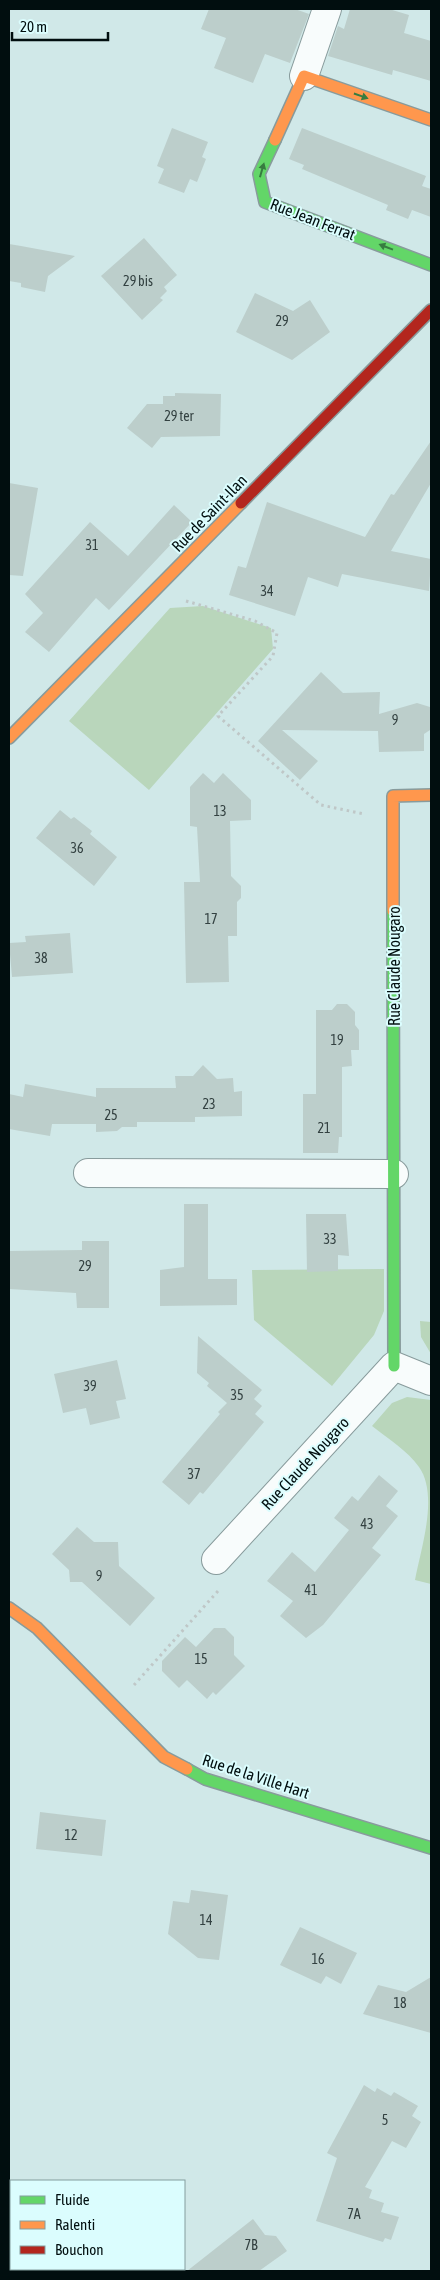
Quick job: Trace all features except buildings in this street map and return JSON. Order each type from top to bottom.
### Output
[{"type":"street","name":"Rue Jean Ferrat","points":[[328,9],[304,76],[260,174],[265,202],[431,265]]},
{"type":"street","points":[[304,76],[431,120]]},
{"type":"street","name":"Rue de Saint-Ilan","points":[[9,738],[431,310]]},
{"type":"street","name":"Rue Claude Nougaro","points":[[216,1560],[394,1366],[393,796],[431,795]]},
{"type":"street","points":[[88,1173],[394,1174]]},
{"type":"street","points":[[394,1366],[431,1382]]},
{"type":"street","name":"Rue de la Ville Hart","points":[[9,1608],[37,1628],[164,1757],[205,1779],[431,1848]]},
{"type":"path","points":[[152,594],[202,604],[256,621],[277,633],[273,656],[218,716],[321,804],[394,820]]},
{"type":"path","points":[[114,1708],[231,1575],[216,1560]]},
{"type":"green space","points":[[203,606],[271,628],[273,649],[149,790],[69,721],[170,608]]},
{"type":"green space","points":[[384,1269],[384,1311],[374,1335],[332,1386],[254,1320],[252,1270]]},
{"type":"green space","points":[[420,1321],[431,1322],[431,1354],[421,1337]]},
{"type":"green space","points":[[407,1397],[431,1400],[431,1584],[415,1580],[427,1522],[428,1492],[425,1479],[419,1467],[409,1456],[372,1426],[392,1403]]},
{"type":"traffic: fast","points":[[275,140],[259,174],[265,202],[431,265]]},
{"type":"traffic: fast","points":[[393,911],[394,1366]]},
{"type":"traffic: fast","points":[[187,1769],[205,1779],[431,1848]]},
{"type":"traffic: slow","points":[[275,140],[304,76],[431,120]]},
{"type":"traffic: slow","points":[[9,738],[241,503]]},
{"type":"traffic: slow","points":[[393,911],[393,796],[431,795]]},
{"type":"traffic: slow","points":[[9,1608],[37,1628],[164,1757],[187,1769]]},
{"type":"traffic: jam","points":[[241,503],[431,310]]}]
